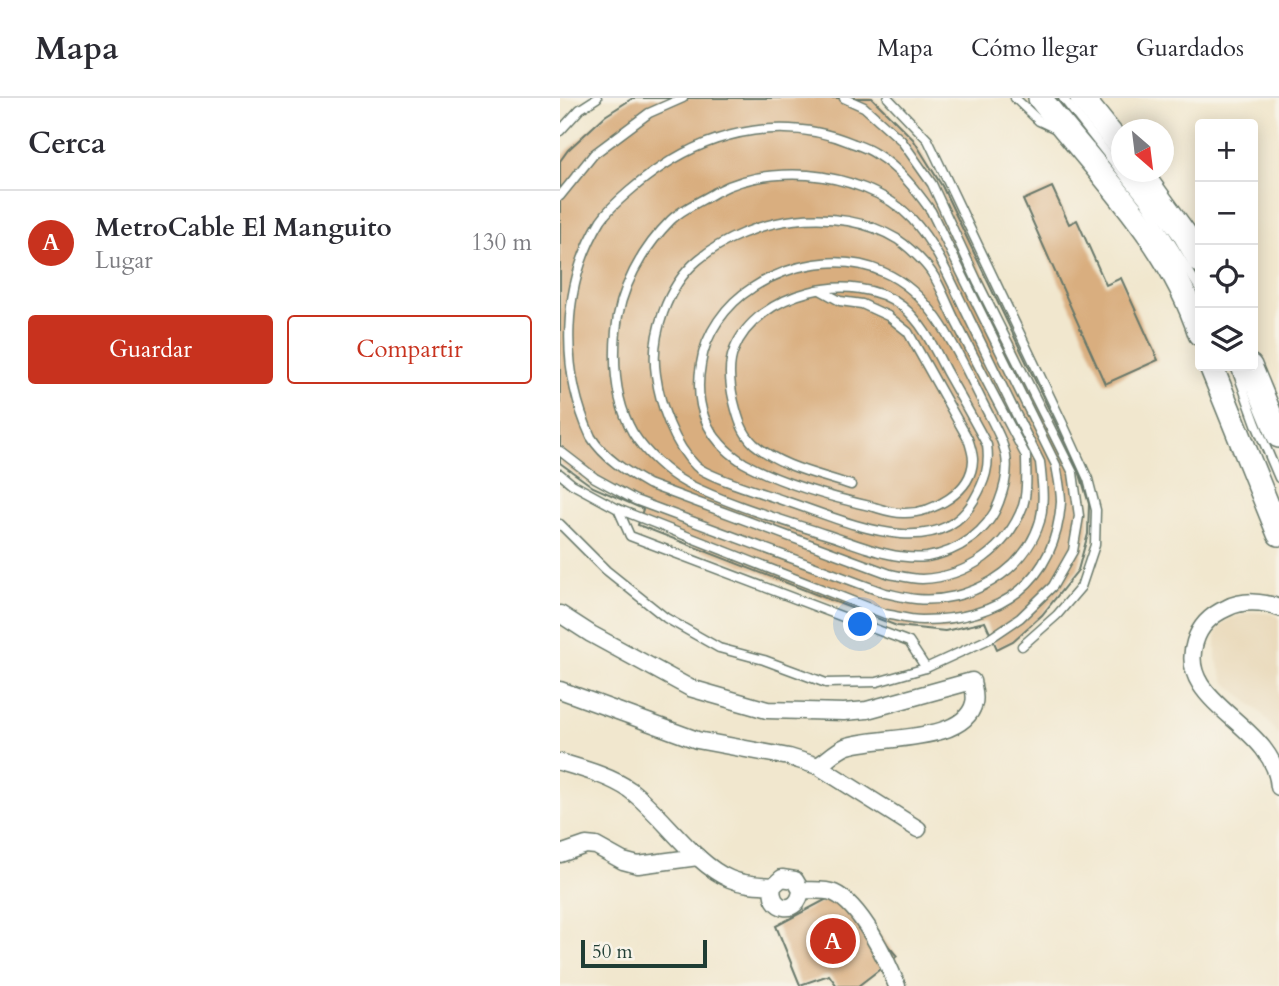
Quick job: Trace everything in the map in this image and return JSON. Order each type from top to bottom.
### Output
[{"type":"main road","points":[[1040,98],[1119,192],[1174,271],[1195,319]]},
{"type":"main road","points":[[1082,98],[1111,134]]},
{"type":"main road","points":[[1147,182],[1195,252]]},
{"type":"main road","points":[[1213,371],[1268,481],[1279,514]]},
{"type":"main road","points":[[1252,371],[1279,436]]},
{"type":"main road","points":[[1268,481],[1279,534]]},
{"type":"street","points":[[1279,608],[1268,603],[1250,603],[1233,605],[1217,613],[1204,623],[1196,636],[1191,663],[1202,689],[1251,733],[1269,755],[1278,776],[1279,787]]},
{"type":"street","points":[[560,614],[690,688],[767,710],[867,710],[972,681],[975,701],[968,716],[946,729],[911,739],[858,743],[843,747],[818,766]]},
{"type":"street","points":[[560,690],[697,740],[789,757],[818,766],[918,829]]},
{"type":"street","points":[[560,762],[597,774],[627,788],[650,806],[698,857],[730,879],[773,886]]},
{"type":"street","points":[[560,854],[586,845],[596,846],[623,861],[638,865],[698,857]]},
{"type":"street","points":[[788,877],[795,880],[801,890],[799,901],[785,907],[774,901],[771,893],[773,886],[777,881],[788,877]]},
{"type":"street","points":[[801,890],[832,892],[845,900],[862,920],[891,970],[897,986]]},
{"type":"lane","points":[[560,131],[580,109],[597,98]]},
{"type":"lane","points":[[560,196],[594,154],[649,113],[683,98]]},
{"type":"lane","points":[[560,524],[606,570],[666,618],[719,648],[764,660],[826,683],[877,682],[926,668],[989,639],[1020,618],[1053,586],[1073,551],[1079,516],[1073,473],[932,184],[901,140],[864,107],[844,98]]},
{"type":"lane","points":[[888,98],[928,140],[1088,479],[1096,510],[1096,545],[1081,586],[1057,615],[1022,646]]},
{"type":"lane","points":[[1015,98],[1039,121],[1068,134]]},
{"type":"lane","points":[[1063,98],[1145,202],[1195,281]]},
{"type":"lane","points":[[560,474],[572,484],[618,509],[885,614],[919,620],[951,619],[982,612],[1013,597],[1038,574],[1055,538],[1061,500],[1056,465],[931,211],[912,185],[876,153],[830,134],[782,127],[732,133],[683,152],[644,178],[602,218],[578,267],[566,308],[564,356],[573,401],[592,438],[618,466],[648,484],[890,574],[920,579],[949,576],[974,566],[995,548],[1022,506],[1027,485],[1026,456],[926,265],[897,239],[863,225],[826,217],[784,220],[738,235],[697,260],[674,288],[659,326],[653,361],[659,397],[671,429],[697,467],[736,485],[874,530],[906,536],[932,532],[951,525],[970,507],[984,484],[990,462],[987,445],[919,321],[901,305],[880,292],[851,286],[820,290],[786,300],[753,321],[734,350],[729,379],[741,427],[753,443],[780,462],[851,485]]},
{"type":"lane","points":[[560,451],[596,478],[635,500],[885,593],[918,599],[942,598],[954,597],[983,587],[1008,570],[1027,548],[1036,530],[1040,521],[1044,491],[1040,462],[939,257],[911,218],[873,191],[826,177],[778,173],[728,186],[674,216],[640,259],[618,311],[614,356],[619,400],[634,434],[658,461],[682,481],[751,510],[897,557],[926,557],[951,551],[975,537],[996,511],[1006,482],[1008,461],[999,435],[939,320],[915,292],[883,272],[851,264],[819,263],[783,271],[747,290],[718,319],[702,354],[697,386],[705,420],[719,442],[739,460],[767,474],[853,502],[901,514],[930,510],[956,493],[969,477],[973,458],[968,439],[908,332],[888,316],[863,304],[840,301],[820,290]]},
{"type":"lane","points":[[1238,371],[1256,424],[1268,481]]},
{"type":"lane","points":[[618,509],[630,536],[909,642],[926,668]]},
{"type":"shaded area","points":[[1253,612],[1272,614],[1279,618],[1279,736],[1262,714],[1225,682],[1216,659],[1216,633],[1221,625],[1231,618]]},
{"type":"building","points":[[633,98],[872,98],[913,139],[942,186],[1080,474],[1089,504],[1088,534],[1078,570],[1042,615],[1013,641],[997,649],[985,622],[945,631],[897,626],[638,525],[643,509],[593,487],[560,463],[560,161],[568,150],[605,116]]},
{"type":"building","points":[[1052,187],[1069,224],[1077,220],[1106,285],[1121,278],[1158,360],[1105,384],[1023,200]]},
{"type":"building","points":[[842,891],[897,956],[858,986],[837,986],[829,975],[800,985],[776,926]]},
{"type":"place","name":"MetroCable El Manguito","points":[[833,941]]}]
